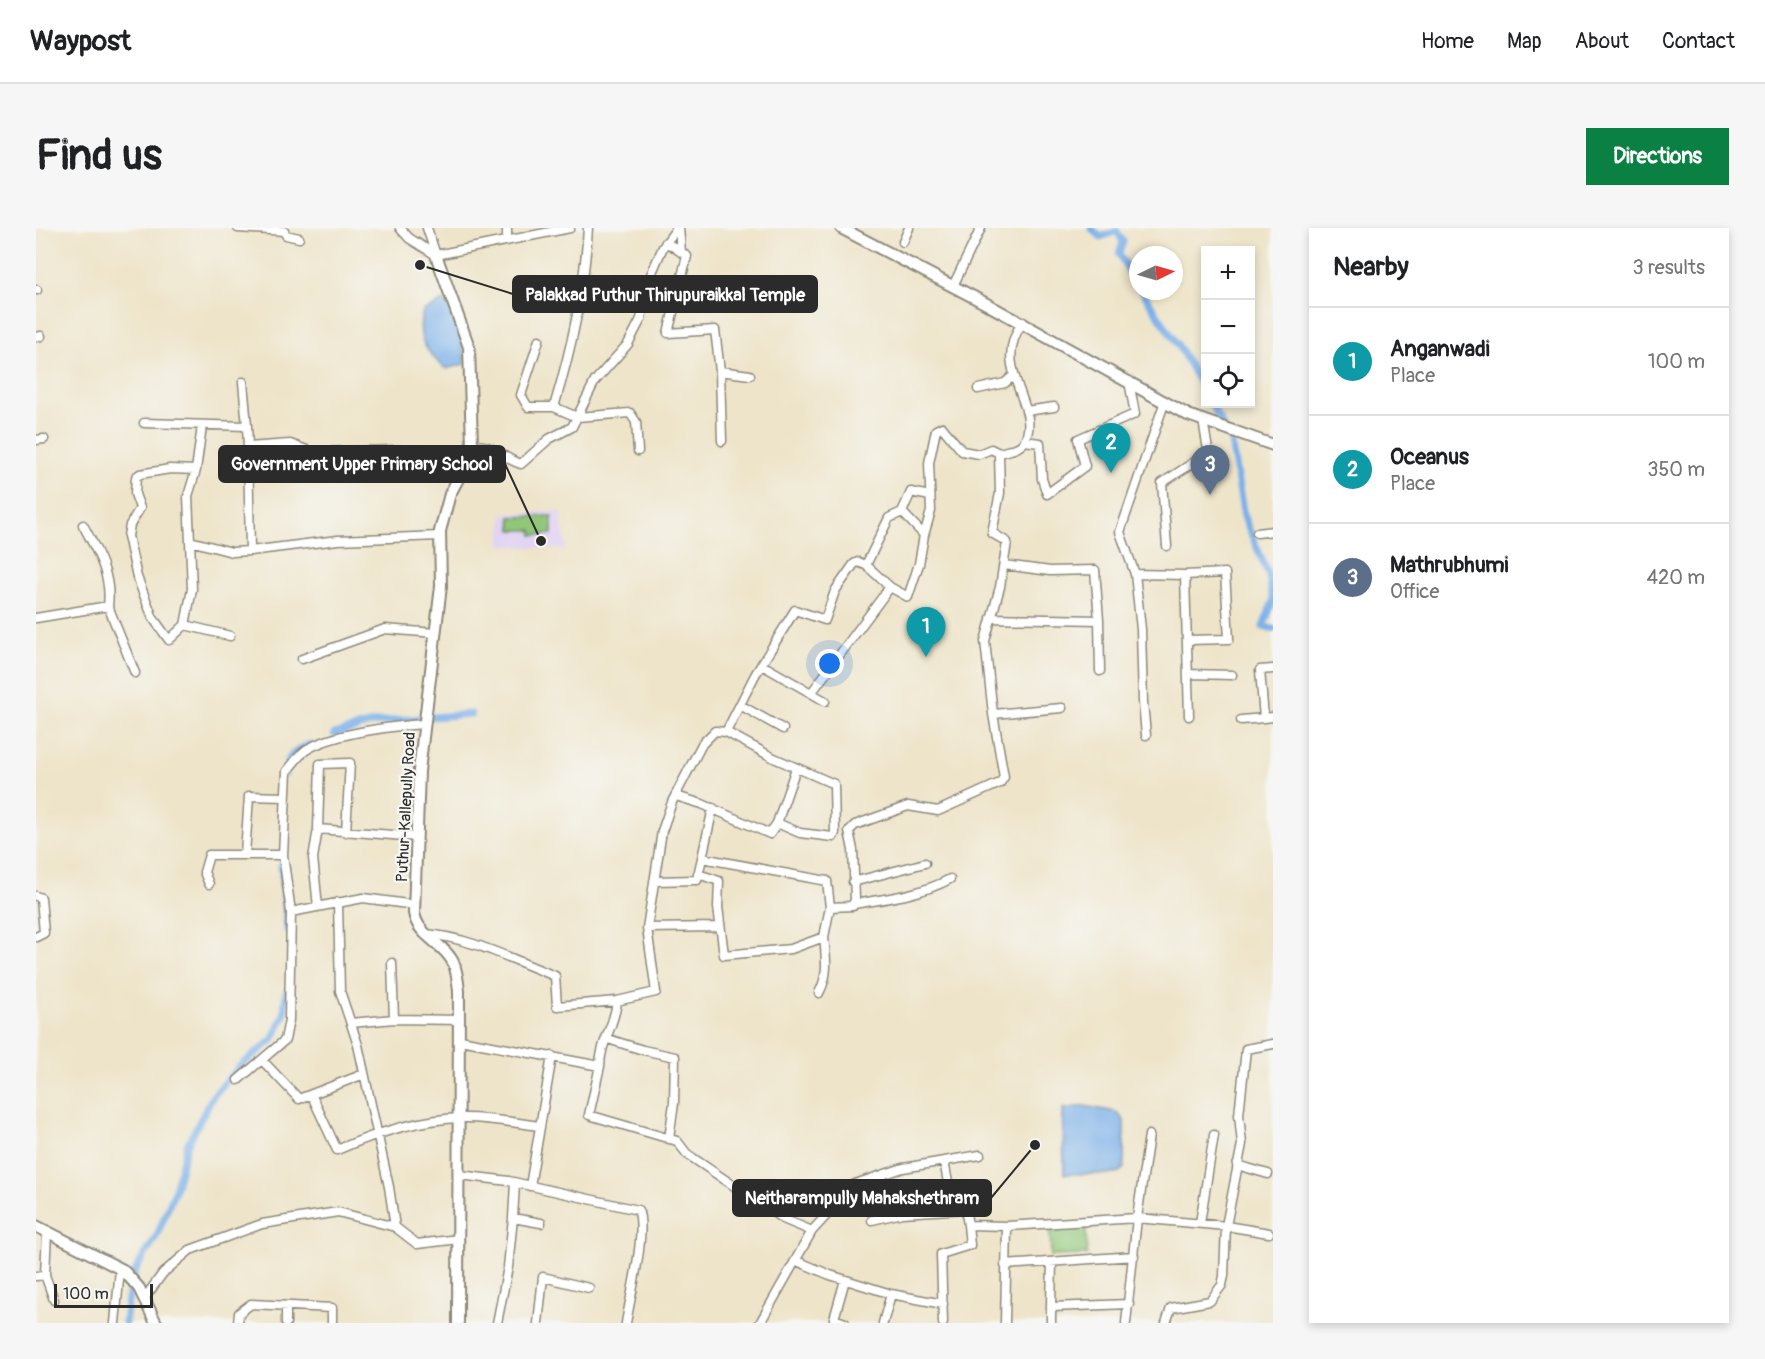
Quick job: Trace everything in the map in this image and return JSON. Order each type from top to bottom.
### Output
[{"type":"main road","points":[[842,228],[1165,401],[1204,420],[1273,445]]},
{"type":"main road","name":"Puthur-Kallepully Road","points":[[436,255],[469,347],[472,445],[467,462],[450,494],[440,536],[441,586],[419,771],[415,905],[416,922],[452,960],[456,973],[460,1020],[458,1323]]},
{"type":"main road","points":[[36,1226],[122,1269],[139,1288],[156,1323]]},
{"type":"street","points":[[238,228],[284,231],[286,235],[299,238]]},
{"type":"street","points":[[400,228],[409,238],[436,255],[507,241],[548,230],[570,228]]},
{"type":"street","points":[[436,255],[428,231],[437,228]]},
{"type":"street","points":[[507,228],[507,241]]},
{"type":"street","points":[[554,407],[576,330],[585,274],[588,228]]},
{"type":"street","points":[[472,445],[490,445],[508,460],[521,464],[549,440],[572,428],[595,381],[632,336],[640,319],[647,284],[666,242],[678,228]]},
{"type":"street","points":[[678,228],[681,252]]},
{"type":"street","points":[[903,242],[909,228]]},
{"type":"street","points":[[953,286],[981,228]]},
{"type":"street","points":[[666,242],[687,256],[668,333],[715,330],[723,403],[722,441]]},
{"type":"street","points":[[726,732],[795,610],[825,620],[835,591],[854,564],[866,565],[890,587],[908,597],[919,564],[931,511],[929,463],[936,429],[942,427],[962,452],[971,455],[991,449],[999,453],[1018,447],[1024,441],[1026,411],[1013,376],[1010,352],[1014,334],[1023,323]]},
{"type":"street","points":[[539,340],[521,395],[528,406],[554,407],[577,417],[630,413],[636,422],[638,451]]},
{"type":"street","points":[[720,371],[750,375]]},
{"type":"street","points":[[978,389],[1005,383],[1013,376]]},
{"type":"street","points":[[1024,441],[1040,443],[1042,479],[1047,494],[1085,466],[1078,439],[1135,414],[1129,381]]},
{"type":"street","points":[[243,382],[248,447],[250,551]]},
{"type":"street","points":[[1146,735],[1141,629],[1135,574],[1120,532],[1165,401]]},
{"type":"street","points":[[1026,411],[1054,407]]},
{"type":"street","points":[[1204,420],[1213,480]]},
{"type":"street","points":[[144,423],[247,426]]},
{"type":"street","points":[[196,470],[170,469],[140,474],[136,477],[135,494],[140,508],[128,531],[137,577],[153,618],[169,640],[185,625],[192,589],[188,496],[196,470],[202,426]]},
{"type":"street","points":[[248,447],[290,444],[312,452],[399,450],[467,462]]},
{"type":"street","points":[[854,904],[853,850],[849,831],[855,825],[908,806],[938,811],[1000,783],[1004,777],[993,714],[986,641],[1004,565],[1007,542],[992,533],[1000,493],[999,453]]},
{"type":"street","points":[[1167,546],[1162,483],[1208,453]]},
{"type":"street","points":[[866,565],[889,518],[902,512],[911,492],[930,496]]},
{"type":"street","points":[[902,512],[924,535]]},
{"type":"street","points":[[83,525],[103,562],[109,586],[108,606],[135,673]]},
{"type":"street","points":[[1257,533],[1273,531]]},
{"type":"street","points":[[190,541],[232,552],[338,540],[440,536]]},
{"type":"street","points":[[1004,565],[1050,571],[1095,570],[1100,671]]},
{"type":"street","points":[[1135,574],[1226,573],[1229,639],[1188,640]]},
{"type":"street","points":[[1185,575],[1190,716]]},
{"type":"street","points":[[812,692],[890,587]]},
{"type":"street","points":[[36,618],[108,606]]},
{"type":"street","points":[[991,618],[1099,620]]},
{"type":"street","points":[[185,625],[230,636]]},
{"type":"street","points":[[302,659],[385,629],[435,633]]},
{"type":"street","points":[[762,665],[825,701]]},
{"type":"street","points":[[1241,720],[1268,718],[1260,670],[1273,669]]},
{"type":"street","points":[[1189,674],[1232,675]]},
{"type":"street","points":[[740,705],[783,729]]},
{"type":"street","points":[[993,714],[1062,708]]},
{"type":"street","points":[[238,1080],[285,1040],[290,1020],[291,912],[283,855],[287,771],[307,750],[380,727],[424,724]]},
{"type":"street","points":[[425,934],[439,935],[485,948],[555,976],[556,1006],[617,1002],[656,992],[646,927],[662,831],[676,796],[702,744],[715,731],[726,732],[796,768],[834,784],[836,833],[833,837],[807,834],[777,823]]},
{"type":"street","points":[[318,907],[314,858],[318,829],[320,764],[350,764],[346,832]]},
{"type":"street","points":[[676,796],[714,808],[770,834],[777,823],[796,768]]},
{"type":"street","points":[[245,854],[249,796],[284,797]]},
{"type":"street","points":[[654,881],[697,880],[714,808]]},
{"type":"street","points":[[318,829],[417,837]]},
{"type":"street","points":[[209,884],[204,872],[207,856],[283,855]]},
{"type":"street","points":[[702,858],[826,881],[830,907],[824,938],[827,973],[826,981],[819,993]]},
{"type":"street","points":[[853,882],[925,863]]},
{"type":"street","points":[[698,874],[719,881],[720,927],[724,955],[791,949],[824,938]]},
{"type":"street","points":[[830,907],[900,897],[934,888],[950,879]]},
{"type":"street","points":[[36,897],[41,898],[44,933],[36,937]]},
{"type":"street","points":[[291,912],[363,898],[415,905]]},
{"type":"street","points":[[338,902],[340,992],[351,1023],[364,1074],[375,1134],[389,1187],[395,1227]]},
{"type":"street","points":[[646,927],[720,927]]},
{"type":"street","points":[[392,963],[394,1019]]},
{"type":"street","points":[[617,1002],[608,1039],[602,1044],[600,1066],[589,1114],[677,1141],[687,1154],[783,1220],[812,1231]]},
{"type":"street","points":[[351,1023],[394,1019],[460,1020]]},
{"type":"street","points":[[608,1039],[675,1057],[674,1103],[669,1139]]},
{"type":"street","points":[[460,1040],[600,1066]]},
{"type":"street","points":[[1166,1323],[1171,1308],[1210,1302],[1222,1285],[1226,1226],[1242,1144],[1239,1115],[1246,1049],[1273,1044]]},
{"type":"street","points":[[530,1186],[552,1056]]},
{"type":"street","points":[[262,1060],[299,1099],[312,1096],[324,1088],[364,1074]]},
{"type":"street","points":[[312,1096],[337,1150],[375,1134],[400,1127],[460,1118],[540,1126]]},
{"type":"street","points":[[1126,1323],[1137,1218],[1149,1135]]},
{"type":"street","points":[[1200,1223],[1214,1135]]},
{"type":"street","points":[[760,1323],[798,1261],[812,1231],[855,1184],[903,1168],[980,1155]]},
{"type":"street","points":[[944,1161],[949,1188],[947,1198]]},
{"type":"street","points":[[1237,1165],[1268,1174]]},
{"type":"street","points":[[459,1175],[515,1183],[638,1210],[641,1216],[639,1241],[626,1323]]},
{"type":"street","points":[[496,1323],[508,1267],[515,1183]]},
{"type":"street","points":[[943,1323],[941,1254],[970,1245],[963,1196]]},
{"type":"street","points":[[872,1220],[902,1213],[966,1209]]},
{"type":"street","points":[[144,1299],[163,1273],[190,1250],[262,1224],[338,1212],[395,1227],[417,1244],[459,1239]]},
{"type":"street","points":[[513,1218],[541,1224]]},
{"type":"street","points":[[968,1225],[1007,1226],[1137,1218],[1200,1223],[1269,1233]]},
{"type":"street","points":[[1005,1323],[1007,1226]]},
{"type":"street","points":[[47,1232],[41,1276],[54,1300]]},
{"type":"street","points":[[1005,1265],[1134,1256]]},
{"type":"street","points":[[798,1261],[845,1280],[891,1294],[943,1304]]},
{"type":"street","points":[[1051,1323],[1052,1262]]},
{"type":"street","points":[[115,1323],[122,1269]]},
{"type":"street","points":[[538,1323],[543,1277],[589,1288]]},
{"type":"street","points":[[845,1280],[834,1319],[845,1323]]},
{"type":"street","points":[[883,1323],[891,1294]]},
{"type":"street","points":[[238,1323],[238,1313],[251,1304],[332,1308],[332,1323]]},
{"type":"street","points":[[1051,1307],[1129,1304]]},
{"type":"street","points":[[286,1307],[286,1323]]},
{"type":"shaded area","points":[[561,511],[566,550],[500,545],[503,514]]},
{"type":"green space","points":[[552,516],[552,534],[533,535],[532,530],[512,530],[511,517]]},
{"type":"green space","points":[[1086,1227],[1087,1255],[1051,1256],[1050,1229]]},
{"type":"water","points":[[444,301],[457,322],[465,364],[446,369],[433,357],[424,344],[420,329],[423,311]]},
{"type":"water","points":[[1084,1106],[1116,1112],[1124,1120],[1124,1168],[1116,1174],[1064,1174],[1063,1109]]},
{"type":"waterway","points":[[1091,228],[1101,237],[1117,231],[1123,242],[1119,254],[1129,271]]},
{"type":"waterway","points":[[1148,300],[1201,385]]},
{"type":"waterway","points":[[1213,408],[1231,441],[1244,517],[1269,576],[1273,601],[1263,627],[1273,629]]},
{"type":"waterway","points":[[431,717],[471,714]]},
{"type":"waterway","points":[[334,734],[372,723],[419,718]]},
{"type":"waterway","points":[[285,774],[292,755],[310,744]]},
{"type":"waterway","points":[[281,866],[287,930]]},
{"type":"waterway","points":[[125,1323],[130,1285],[136,1269],[157,1235],[174,1193],[187,1145],[213,1096],[239,1067],[272,1040],[284,1015],[286,992]]},
{"type":"place","name":"Palakkad Puthur Thirupuraikkal Temple","points":[[420,265]]},
{"type":"place","name":"Oceanus","points":[[1111,473]]},
{"type":"place","name":"Mathrubhumi","points":[[1210,495]]},
{"type":"place","name":"Government Upper Primary School","points":[[541,541]]},
{"type":"place","name":"Anganwadi","points":[[926,657]]},
{"type":"place","name":"Neitharampully Mahakshethram","points":[[1035,1145]]}]
